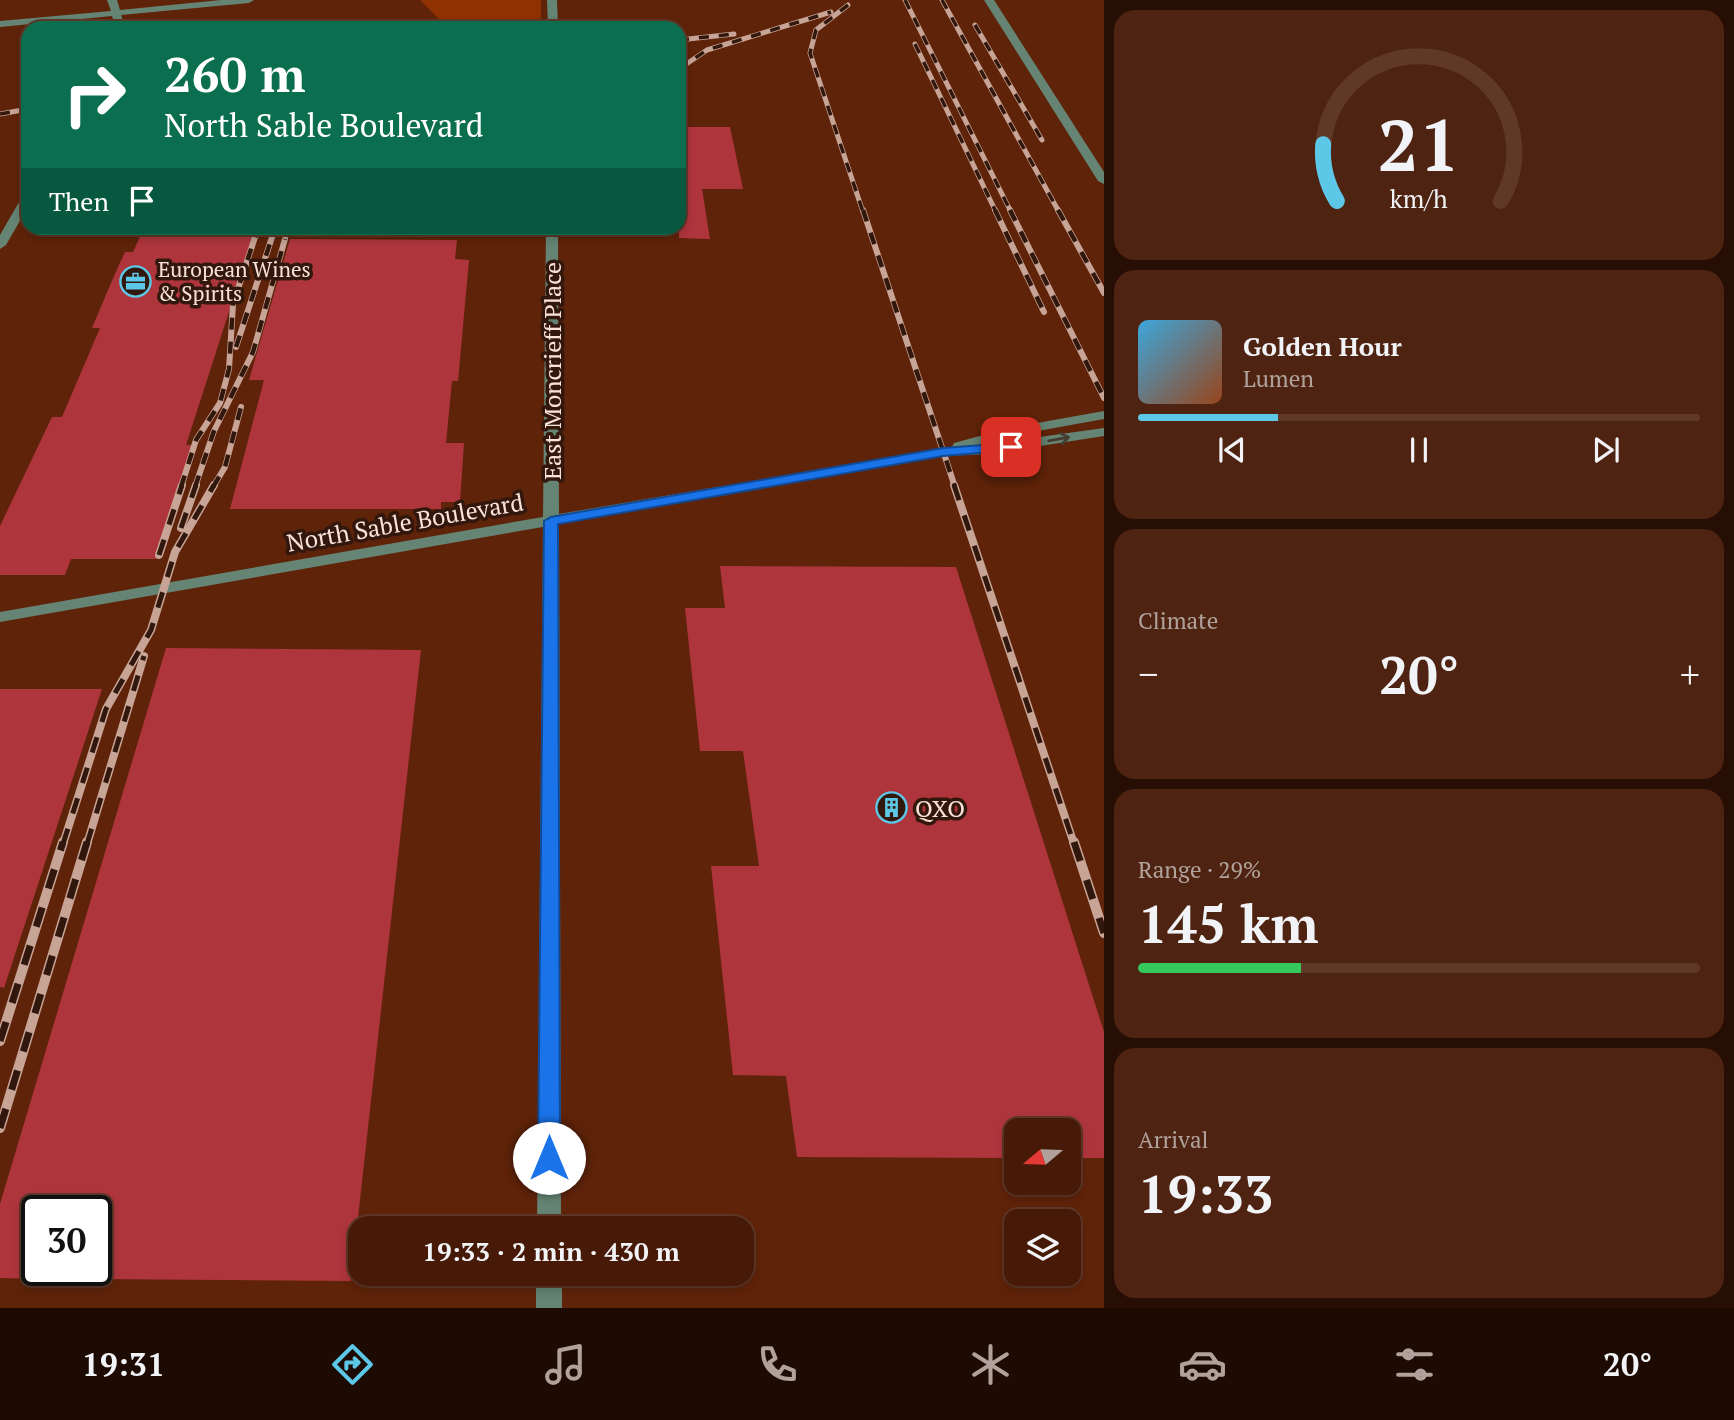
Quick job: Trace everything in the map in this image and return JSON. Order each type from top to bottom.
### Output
[{"type":"street","points":[[112,0],[119,21]]},
{"type":"street","points":[[29,21],[249,0]]},
{"type":"street","points":[[552,0],[553,21]]},
{"type":"street","points":[[989,0],[1104,181]]},
{"type":"street","points":[[0,24],[21,22]]},
{"type":"street","points":[[0,245],[21,209]]},
{"type":"street","name":"East Moncrieff Place","points":[[549,1216],[552,235]]},
{"type":"street","name":"North Sable Boulevard","points":[[0,617],[943,452],[1009,432],[1104,415]]},
{"type":"street","name":"North Sable Boulevard","points":[[943,452],[989,450],[1104,432]]},
{"type":"street","points":[[549,1286],[549,1308]]},
{"type":"shaded area","points":[[420,0],[541,0],[541,21],[439,19]]},
{"type":"building","points":[[686,127],[730,127],[743,189],[702,189],[710,239],[679,238],[679,235],[686,235]]},
{"type":"building","points":[[141,235],[254,235],[186,445],[192,445],[156,559],[71,559],[65,575],[0,575],[0,526],[52,417],[62,417],[100,328],[92,328],[114,276],[125,252],[133,252]]},
{"type":"building","points":[[290,239],[457,240],[455,259],[469,260],[458,381],[452,381],[446,443],[464,443],[460,502],[441,502],[441,509],[230,509],[264,380],[249,380]]},
{"type":"building","name":"QXO","points":[[720,566],[956,567],[1104,1032],[1104,1158],[1082,1158],[1082,1118],[1004,1118],[1004,1158],[797,1157],[786,1076],[733,1075],[711,866],[759,866],[743,751],[700,751],[685,608],[725,608]]},
{"type":"building","points":[[166,648],[421,650],[358,1216],[348,1216],[348,1281],[112,1279],[112,1195],[21,1195],[21,1279],[0,1278],[0,1204]]},
{"type":"building","points":[[0,689],[102,689],[4,988],[0,987]]},
{"type":"railway","points":[[905,0],[1104,398]]},
{"type":"railway","points":[[942,0],[1059,212]]},
{"type":"railway","points":[[848,5],[816,30],[810,53],[863,212]]},
{"type":"railway","points":[[686,64],[707,50],[831,12]]},
{"type":"railway","points":[[975,25],[1042,140]]},
{"type":"railway","points":[[686,39],[734,34]]},
{"type":"railway","points":[[915,44],[996,212]]},
{"type":"railway","points":[[0,114],[21,110]]},
{"type":"railway","points":[[863,210],[955,487]]},
{"type":"railway","points":[[995,210],[1044,312]]},
{"type":"railway","points":[[1058,210],[1104,293]]},
{"type":"railway","points":[[181,487],[196,440],[220,403],[229,369],[233,304],[256,235]]},
{"type":"railway","points":[[236,347],[273,235]]},
{"type":"railway","points":[[195,487],[214,431],[253,352],[285,239]]},
{"type":"railway","points":[[213,487],[225,467],[241,407]]},
{"type":"railway","points":[[159,555],[182,485]]},
{"type":"railway","points":[[181,528],[196,485]]},
{"type":"railway","points":[[63,844],[106,709],[151,630],[175,552],[214,485]]},
{"type":"railway","points":[[954,485],[1074,844]]},
{"type":"railway","points":[[87,844],[144,656]]},
{"type":"railway","points":[[0,1041],[63,842]]},
{"type":"railway","points":[[0,1128],[87,842]]},
{"type":"railway","points":[[1074,842],[1104,933]]},
{"type":"place","name":"European Wines & Spirits","points":[[135,281]]},
{"type":"place","name":"QXO","points":[[892,808]]},
{"type":"route","points":[[549,1158],[551,521],[943,452],[1011,447]]}]
